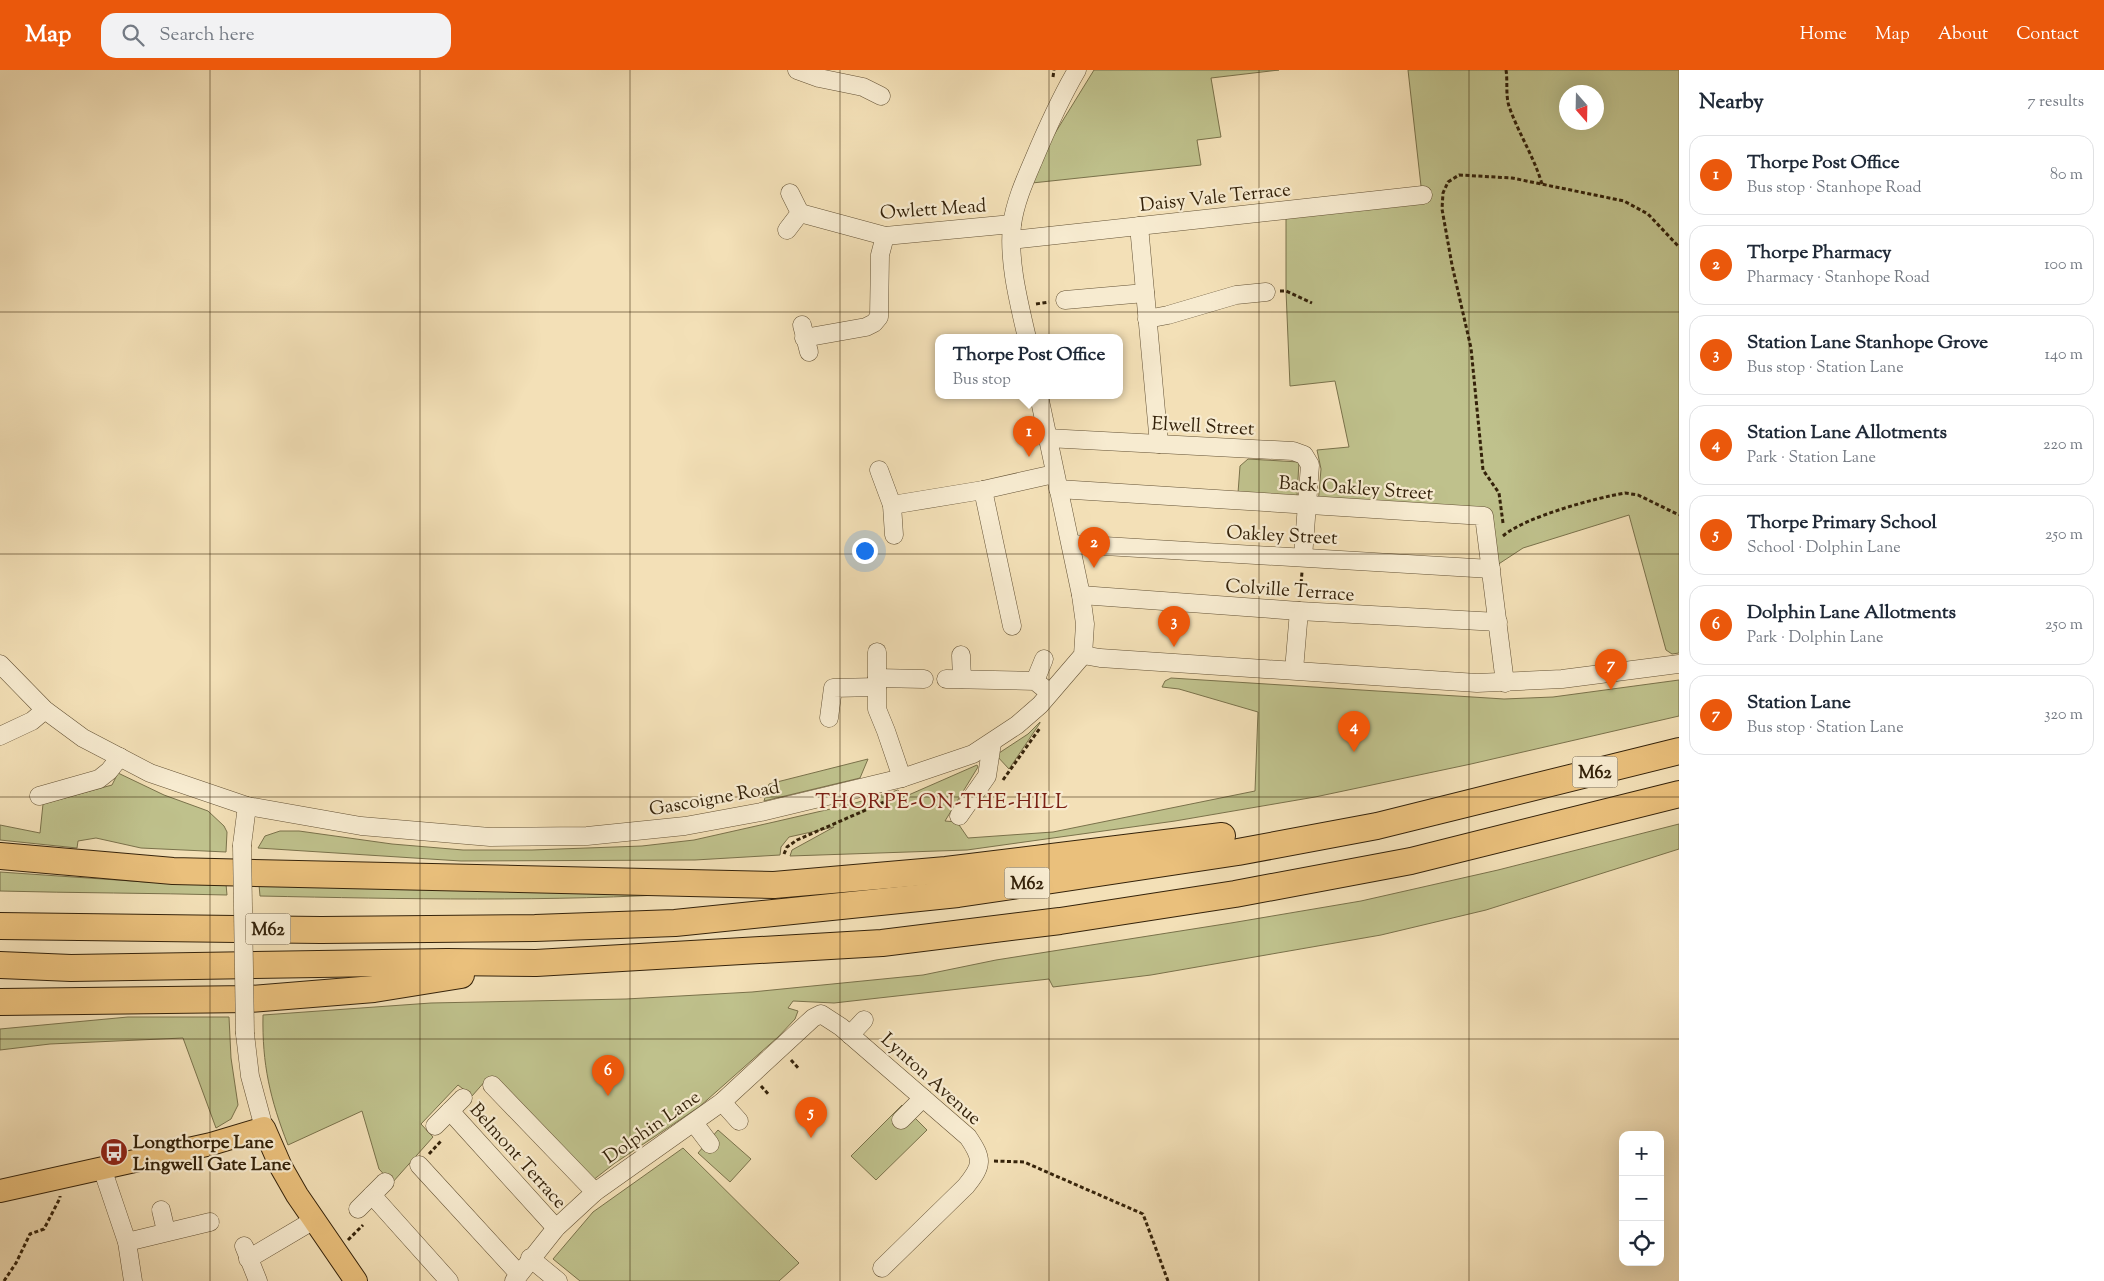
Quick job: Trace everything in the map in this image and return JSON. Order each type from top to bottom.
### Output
[{"type":"highway","name":"M62","points":[[0,926],[331,930],[535,928],[675,923],[958,894],[1238,852],[1377,826],[1679,752]]},
{"type":"highway","points":[[0,856],[173,871],[774,885],[946,870],[1221,836],[1512,793]]},
{"type":"highway","name":"M62","points":[[0,965],[71,968],[447,962],[536,963],[882,943],[1060,921],[1235,894],[1411,861],[1679,794]]},
{"type":"highway","points":[[0,1002],[269,997],[374,989],[536,963]]},
{"type":"highway","points":[[0,976],[71,968]]},
{"type":"main road","points":[[0,1191],[211,1144],[264,1128],[281,1167],[314,1220],[356,1281]]},
{"type":"street","points":[[797,70],[819,78],[863,87],[881,96]]},
{"type":"street","points":[[1026,334],[1020,306],[1012,232],[1023,184],[1061,97],[1078,70]]},
{"type":"street","points":[[787,230],[800,213],[790,192]]},
{"type":"street","name":"Daisy Vale Terrace","points":[[1012,232],[1139,226],[1423,195]]},
{"type":"street","name":"Owlett Mead","points":[[800,213],[884,236],[1012,232]]},
{"type":"street","points":[[1139,226],[1159,444]]},
{"type":"street","points":[[805,338],[860,329],[874,323],[879,318],[880,255],[884,236]]},
{"type":"street","points":[[1147,319],[1168,315],[1236,295],[1266,292]]},
{"type":"street","points":[[1065,300],[1145,293]]},
{"type":"street","points":[[1040,399],[1081,595],[1085,624],[1084,655],[1100,658],[1476,683],[1562,679],[1679,664]]},
{"type":"street","name":"Elwell Street","points":[[1047,438],[1294,451],[1304,455],[1310,465],[1310,483],[1306,505]]},
{"type":"street","points":[[880,470],[892,505],[894,535]]},
{"type":"street","name":"Back Oakley Street","points":[[892,505],[983,490],[1056,482],[1306,505],[1484,516],[1505,682]]},
{"type":"street","points":[[983,490],[1012,626]]},
{"type":"street","points":[[1303,556],[1306,505]]},
{"type":"street","name":"Oakley Street","points":[[1071,544],[1303,556],[1490,569]]},
{"type":"street","name":"Colville Terrace","points":[[1081,595],[1298,612],[1498,622]]},
{"type":"street","points":[[1294,670],[1298,612]]},
{"type":"street","points":[[877,652],[877,709],[902,778]]},
{"type":"street","points":[[961,655],[954,679],[1035,681]]},
{"type":"street","name":"Gascoigne Road","points":[[0,664],[45,710],[83,738],[150,773],[247,806],[361,826],[490,837],[587,836],[686,826],[761,812],[902,778],[973,754],[992,743],[1017,725],[1045,699],[1084,655]]},
{"type":"street","points":[[1035,681],[1044,659]]},
{"type":"street","points":[[829,718],[833,688],[924,679]]},
{"type":"street","points":[[1035,681],[1045,699]]},
{"type":"street","points":[[0,736],[32,721],[45,710]]},
{"type":"street","points":[[959,816],[987,776],[992,743]]},
{"type":"street","points":[[39,796],[99,779],[109,771],[120,757]]},
{"type":"street","points":[[247,806],[242,845],[245,1034],[250,1076],[264,1128]]},
{"type":"street","name":"Lynton Avenue","points":[[821,1014],[828,1016],[968,1137],[977,1150],[980,1160]]},
{"type":"street","name":"Dolphin Lane","points":[[516,1277],[556,1228],[595,1192],[722,1102],[814,1018],[821,1014]]},
{"type":"street","name":"Lynton Avenue","points":[[850,1035],[864,1020]]},
{"type":"street","points":[[492,1085],[595,1192]]},
{"type":"street","name":"Belmont Terrace","points":[[435,1126],[463,1098]]},
{"type":"street","points":[[901,1120],[922,1098]]},
{"type":"street","points":[[722,1102],[739,1121]]},
{"type":"street","name":"Belmont Terrace","points":[[450,1111],[556,1228]]},
{"type":"street","points":[[694,1123],[710,1144]]},
{"type":"street","points":[[882,1268],[966,1186],[976,1173],[980,1160]]},
{"type":"street","points":[[419,1165],[516,1277]]},
{"type":"street","points":[[102,1168],[127,1242],[133,1281]]},
{"type":"street","points":[[358,1209],[385,1182]]},
{"type":"street","points":[[372,1196],[448,1281]]},
{"type":"street","points":[[161,1210],[166,1231]]},
{"type":"street","points":[[258,1281],[246,1252],[314,1220]]},
{"type":"street","points":[[127,1242],[166,1231],[210,1222]]},
{"type":"street","points":[[530,1258],[558,1281]]},
{"type":"path","points":[[1506,70],[1509,106],[1527,149],[1536,165],[1542,184]]},
{"type":"path","points":[[1679,247],[1648,214],[1624,201],[1512,178],[1459,176],[1448,182],[1443,192],[1442,209],[1446,236],[1470,348],[1483,470],[1499,493],[1503,519],[1502,537],[1514,527],[1538,518],[1625,492],[1638,495],[1679,515]]},
{"type":"path","points":[[1266,292],[1286,291],[1312,303]]},
{"type":"path","points":[[1020,306],[1065,300]]},
{"type":"path","points":[[1298,612],[1303,556]]},
{"type":"path","points":[[987,776],[999,785],[1048,718],[1045,699]]},
{"type":"path","points":[[784,854],[787,847],[797,840],[896,797]]},
{"type":"path","points":[[980,1160],[1024,1162],[1143,1214],[1168,1281]]},
{"type":"path","points":[[4,1281],[16,1264],[30,1234],[44,1229],[54,1211],[60,1198],[57,1179]]},
{"type":"green space","points":[[1094,70],[1279,70],[1211,78],[1221,137],[1197,140],[1201,165],[1032,183],[1052,138]]},
{"type":"green space","points":[[1408,70],[1679,70],[1679,653],[1672,654],[1666,650],[1629,515],[1523,548],[1491,569],[1483,516],[1318,505],[1321,469],[1317,450],[1349,447],[1335,381],[1290,386],[1286,291],[1286,210],[1422,195]]},
{"type":"green space","points":[[1248,459],[1299,462],[1297,496],[1238,493],[1240,466]]},
{"type":"green space","points":[[1171,678],[1504,699],[1553,697],[1679,680],[1679,716],[1471,764],[1315,797],[1175,821],[967,850],[790,856],[792,850],[834,827],[789,837],[781,847],[780,855],[695,860],[461,861],[258,848],[265,836],[280,831],[299,831],[392,844],[463,850],[532,850],[642,846],[694,840],[852,804],[898,790],[904,797],[977,765],[978,767],[945,821],[957,822],[968,838],[1053,832],[1255,791],[1258,712],[1179,689],[1162,687],[1165,681]]},
{"type":"green space","points":[[1040,722],[1009,769],[996,755],[1028,734]]},
{"type":"green space","points":[[868,759],[860,778],[764,801],[769,784]]},
{"type":"green space","points":[[118,773],[164,795],[208,811],[224,826],[227,832],[226,852],[141,848],[96,838],[78,841],[77,848],[0,840],[0,825],[40,833],[43,804],[112,785]]},
{"type":"green space","points":[[1679,824],[1679,849],[1486,910],[1381,935],[1151,975],[1053,987],[1049,979],[834,1003],[793,1001],[788,1008],[798,1011],[795,1019],[778,1037],[699,1107],[615,1163],[588,1184],[487,1079],[472,1096],[458,1085],[421,1124],[433,1137],[392,1183],[379,1169],[362,1111],[288,1145],[276,1112],[268,1081],[264,1050],[263,1015],[431,1003],[626,999],[752,992],[923,975],[996,960],[1361,901],[1498,870]]},
{"type":"green space","points":[[0,872],[146,882],[226,884],[227,895],[0,891]]},
{"type":"green space","points":[[259,885],[695,893],[532,899],[314,897],[260,896]]},
{"type":"green space","points":[[128,1017],[229,1017],[231,1058],[238,1105],[231,1119],[216,1128],[183,1038],[50,1044],[0,1050],[0,1029]]},
{"type":"green space","points":[[902,1105],[927,1130],[876,1180],[851,1156]]},
{"type":"green space","points":[[718,1130],[751,1159],[730,1182],[698,1153]]},
{"type":"green space","points":[[683,1148],[799,1263],[779,1281],[580,1281],[553,1259],[593,1212]]},
{"type":"place","name":"Thorpe Post Office","points":[[1029,457]]},
{"type":"place","name":"Thorpe Pharmacy","points":[[1094,568]]},
{"type":"place","name":"Station Lane Stanhope Grove","points":[[1174,647]]},
{"type":"place","name":"Station Lane","points":[[1611,690]]},
{"type":"place","name":"Station Lane Allotments","points":[[1354,752]]},
{"type":"place","name":"Dolphin Lane Allotments","points":[[608,1096]]},
{"type":"place","name":"Thorpe Primary School","points":[[811,1138]]},
{"type":"place","name":"Longthorpe Lane Lingwell Gate Lane","points":[[114,1152]]},
{"type":"district","name":"THORPE-ON-THE-HILL","points":[[942,801]]}]
